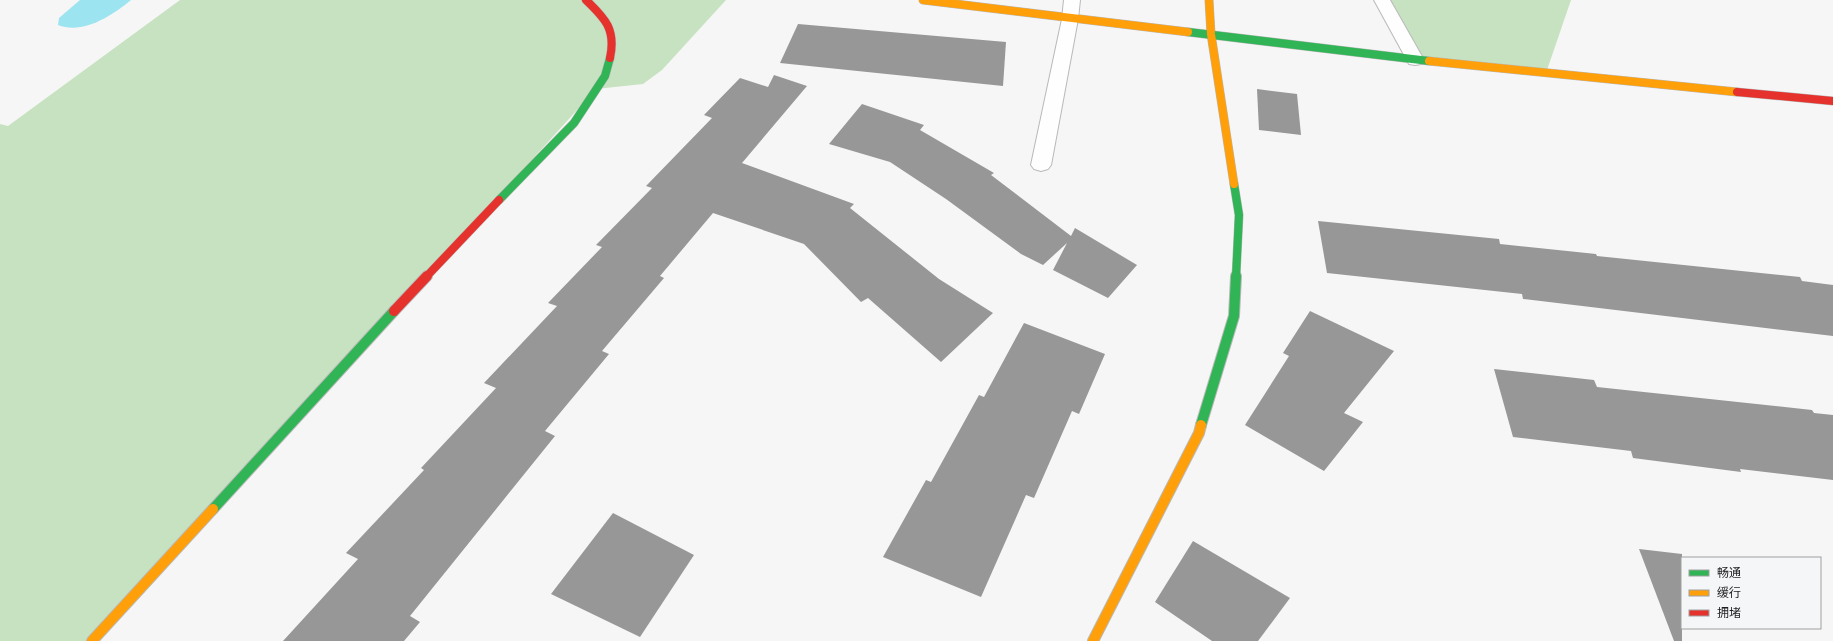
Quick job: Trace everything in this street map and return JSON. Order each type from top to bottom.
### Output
[{"type":"street","points":[[92,641],[463,236],[574,123],[605,76],[614,45],[612,31],[601,14],[586,0]]},
{"type":"street","points":[[923,0],[1415,60],[1833,101]]},
{"type":"street","points":[[1040,165],[1070,19],[1072,0]]},
{"type":"street","points":[[1093,641],[1198,433],[1234,316],[1239,215],[1211,34],[1209,0]]},
{"type":"street","points":[[1382,0],[1415,60]]},
{"type":"green space","points":[[180,0],[726,0],[662,70],[643,84],[596,89],[96,641],[0,641],[0,124],[8,126]]},
{"type":"green space","points":[[1382,0],[1571,0],[1546,73],[1415,60]]},
{"type":"water","points":[[80,0],[131,0],[116,12],[97,22],[77,27],[58,25],[59,18]]},
{"type":"building","points":[[798,24],[1006,42],[1003,86],[780,63]]},
{"type":"building","points":[[774,75],[807,86],[742,163],[854,204],[850,208],[939,279],[993,313],[941,362],[868,298],[861,302],[804,244],[713,213],[660,276],[664,278],[602,351],[609,354],[545,431],[555,436],[410,616],[420,622],[404,641],[283,641],[358,559],[346,553],[424,470],[421,468],[496,388],[484,383],[557,306],[548,303],[602,247],[596,245],[652,188],[646,186],[712,118],[704,115],[740,78],[768,87]]},
{"type":"building","points":[[1257,89],[1297,94],[1301,135],[1259,130]]},
{"type":"building","points":[[862,104],[924,125],[920,130],[994,173],[991,175],[1071,236],[1075,228],[1137,265],[1108,298],[1053,270],[1067,243],[1043,265],[1021,254],[946,199],[890,162],[829,144]]},
{"type":"building","points":[[1318,221],[1499,239],[1500,244],[1596,254],[1597,256],[1800,277],[1802,281],[1833,285],[1833,336],[1523,299],[1522,294],[1327,273]]},
{"type":"building","points":[[1310,311],[1394,351],[1344,413],[1363,422],[1324,471],[1245,425],[1289,356],[1283,353]]},
{"type":"building","points":[[1024,323],[1105,354],[1079,414],[1072,411],[1034,498],[1026,495],[981,597],[883,557],[926,480],[931,482],[979,395],[984,397]]},
{"type":"building","points":[[1494,369],[1594,380],[1597,387],[1812,410],[1814,413],[1833,415],[1833,480],[1740,469],[1741,472],[1633,458],[1631,451],[1513,437]]},
{"type":"building","points":[[613,513],[694,555],[640,637],[551,594]]},
{"type":"building","points":[[1193,541],[1290,598],[1258,641],[1212,641],[1155,602]]},
{"type":"building","points":[[1639,549],[1682,554],[1682,641],[1674,641]]},
{"type":"traffic: fast","points":[[1188,32],[1429,61]]},
{"type":"traffic: fast","points":[[499,200],[574,123],[605,76],[610,58]]},
{"type":"traffic: fast","points":[[1201,425],[1234,316],[1239,215],[1234,184]]},
{"type":"traffic: fast","points":[[213,509],[394,311]]},
{"type":"traffic: slow","points":[[923,0],[1188,32]]},
{"type":"traffic: slow","points":[[1209,0],[1211,34],[1234,184]]},
{"type":"traffic: slow","points":[[1429,61],[1737,92]]},
{"type":"traffic: slow","points":[[1093,641],[1199,433],[1201,425]]},
{"type":"traffic: slow","points":[[92,641],[213,509]]},
{"type":"traffic: jam","points":[[586,0],[604,19],[611,32],[612,48],[610,58]]},
{"type":"traffic: jam","points":[[1737,92],[1833,101]]},
{"type":"traffic: jam","points":[[394,311],[499,200]]}]
